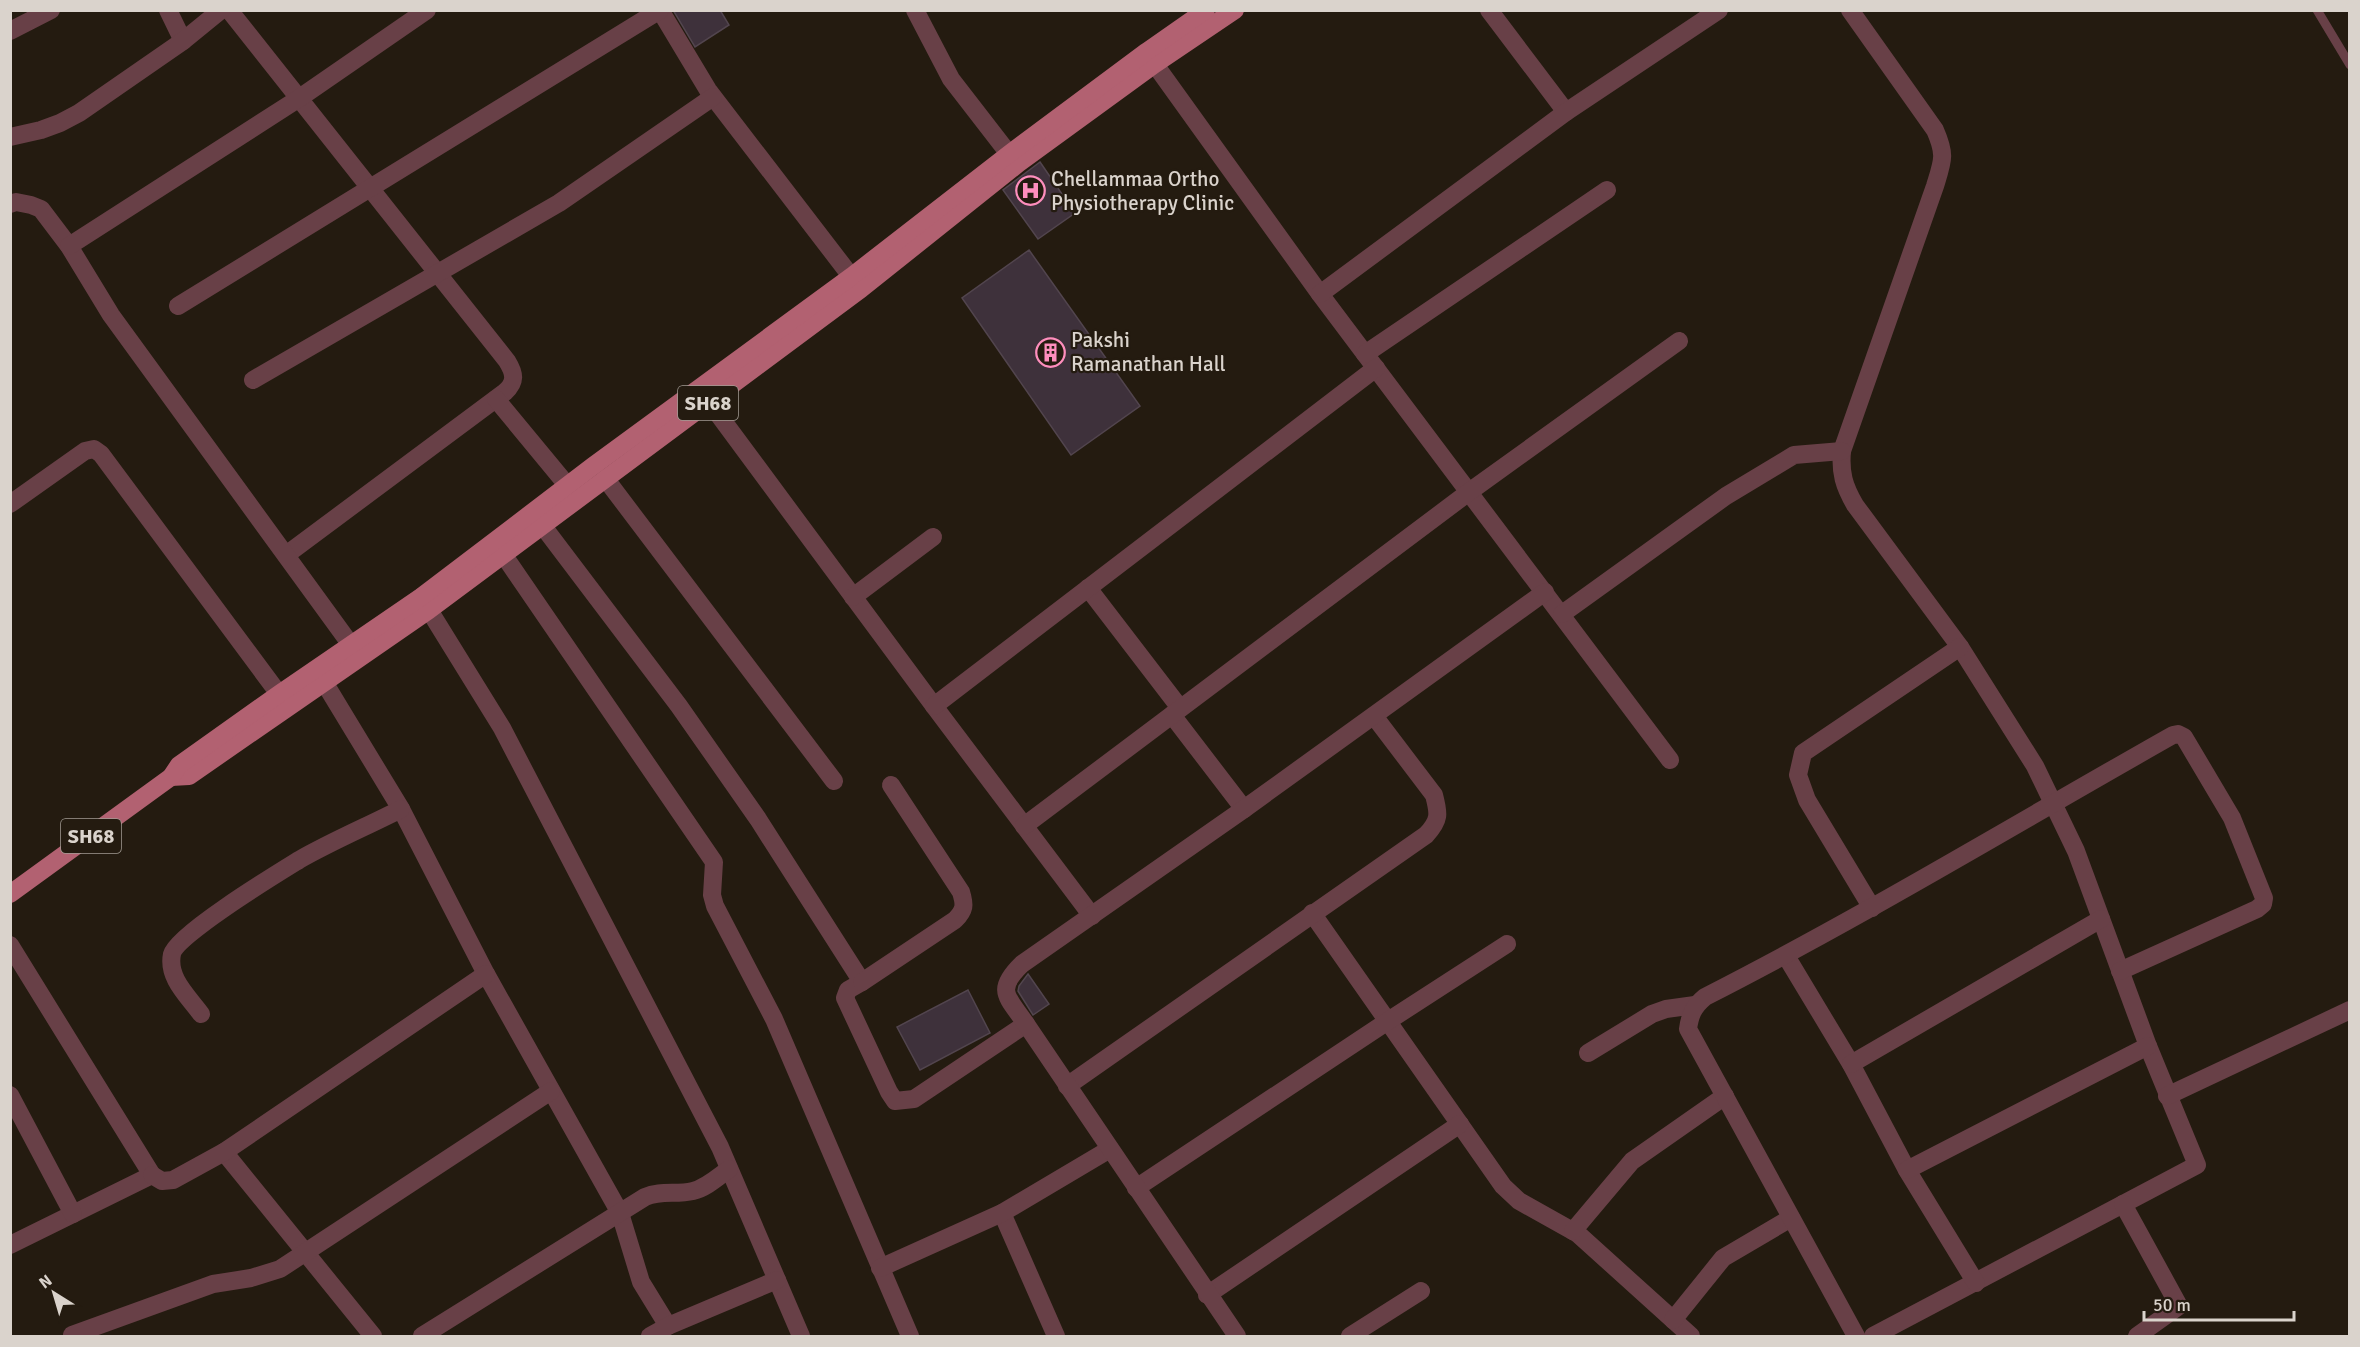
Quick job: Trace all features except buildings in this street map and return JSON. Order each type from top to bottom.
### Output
[{"type":"main road","name":"SH68","points":[[857,283],[1009,154],[1150,58],[1235,10]]},
{"type":"main road","name":"SH68","points":[[171,777],[189,776],[324,681],[425,603],[494,554],[537,518],[567,485],[704,395],[1019,163],[1150,58],[1204,11]]},
{"type":"main road","name":"SH68","points":[[537,518],[605,478],[704,395]]},
{"type":"main road","name":"SH68","points":[[10,894],[171,777],[179,765],[279,694],[351,645],[425,603]]},
{"type":"street","points":[[10,31],[51,10]]},
{"type":"street","points":[[168,10],[183,41]]},
{"type":"street","points":[[10,137],[60,123],[79,113],[183,41],[221,10]]},
{"type":"street","points":[[229,10],[513,370],[514,378],[512,386],[496,399],[286,555]]},
{"type":"street","points":[[69,246],[298,99],[427,10]]},
{"type":"street","points":[[915,10],[951,79],[1009,154]]},
{"type":"street","points":[[1489,10],[1566,112]]},
{"type":"street","points":[[1320,294],[1566,112],[1719,10]]},
{"type":"street","points":[[1850,10],[1935,130],[1943,148],[1942,165],[1935,186],[1836,451],[1844,486],[1855,505],[1960,647],[2035,766],[2076,851],[2167,1096],[2197,1165],[1873,1336]]},
{"type":"street","points":[[178,306],[660,11],[713,97],[857,283]]},
{"type":"street","points":[[1150,58],[1320,294],[1670,760]]},
{"type":"street","points":[[253,380],[560,203],[713,97]]},
{"type":"street","points":[[934,706],[1088,588],[1370,361],[1607,190]]},
{"type":"street","points":[[10,204],[16,202],[31,204],[41,209],[69,246],[111,315],[351,645]]},
{"type":"street","points":[[1024,826],[1469,492],[1679,341]]},
{"type":"street","points":[[704,395],[1092,916]]},
{"type":"street","points":[[496,399],[567,485]]},
{"type":"street","points":[[10,504],[76,456],[94,449],[101,454],[279,694]]},
{"type":"street","points":[[1562,614],[1726,496],[1794,455],[1836,451]]},
{"type":"street","points":[[605,478],[834,781]]},
{"type":"street","points":[[537,518],[679,706],[758,819],[862,982]]},
{"type":"street","points":[[853,597],[933,537]]},
{"type":"street","points":[[494,554],[714,862],[712,895],[715,906],[774,1019],[910,1336]]},
{"type":"street","points":[[1088,588],[1244,809]]},
{"type":"street","points":[[1237,1336],[1207,1295],[1008,997],[1005,989],[1006,980],[1022,964],[1244,809],[1545,592]]},
{"type":"street","points":[[425,603],[502,728],[720,1147],[801,1336]]},
{"type":"street","points":[[1872,908],[1807,800],[1798,775],[1803,753],[1960,647]]},
{"type":"street","points":[[324,681],[401,809],[486,974],[620,1214],[641,1282],[668,1326]]},
{"type":"street","points":[[1067,1086],[1426,835],[1436,824],[1438,810],[1434,795],[1374,716]]},
{"type":"street","points":[[1856,1336],[1688,1029],[1689,1016],[1695,1005],[1705,997],[1786,956],[2178,734],[2184,737],[2232,818],[2265,898],[2263,904],[2257,909],[2120,971]]},
{"type":"street","points":[[891,785],[961,892],[965,904],[962,913],[955,920],[848,990],[845,998],[889,1092],[895,1101],[914,1099],[1026,1024]]},
{"type":"street","points":[[201,1014],[174,978],[171,963],[173,951],[184,939],[203,923],[300,859],[401,809]]},
{"type":"street","points":[[1312,913],[1503,1186],[1519,1201],[1573,1231],[1691,1336]]},
{"type":"street","points":[[1851,1065],[2101,919]]},
{"type":"street","points":[[1136,1188],[1507,944]]},
{"type":"street","points":[[10,945],[152,1175],[162,1181],[173,1180],[224,1152],[486,974]]},
{"type":"street","points":[[1786,956],[1851,1065],[1907,1170],[1976,1283]]},
{"type":"street","points":[[1588,1053],[1652,1014],[1666,1009],[1695,1005]]},
{"type":"street","points":[[2167,1096],[2349,1010]]},
{"type":"street","points":[[1907,1170],[2148,1046]]},
{"type":"street","points":[[72,1335],[213,1284],[265,1275],[280,1269],[551,1091]]},
{"type":"street","points":[[10,1095],[73,1214]]},
{"type":"street","points":[[1573,1231],[1632,1161],[1725,1096]]},
{"type":"street","points":[[1207,1295],[1460,1124]]},
{"type":"street","points":[[880,1268],[1002,1213],[1110,1149]]},
{"type":"street","points":[[224,1152],[373,1336]]},
{"type":"street","points":[[422,1336],[656,1192],[692,1191],[701,1188],[729,1169]]},
{"type":"street","points":[[10,1245],[152,1175]]},
{"type":"street","points":[[2123,1204],[2180,1306],[2137,1336]]},
{"type":"street","points":[[1002,1213],[1056,1336]]},
{"type":"street","points":[[1673,1320],[1723,1258],[1791,1218]]},
{"type":"street","points":[[650,1336],[668,1326],[777,1280]]},
{"type":"street","points":[[1350,1336],[1421,1291]]},
{"type":"lane","points":[[2317,10],[2349,65]]},
{"type":"place","name":"Chellammaa Ortho Physiotherapy Clinic","points":[[1030,191]]},
{"type":"place","name":"Pakshi Ramanathan Hall","points":[[1050,352]]}]
